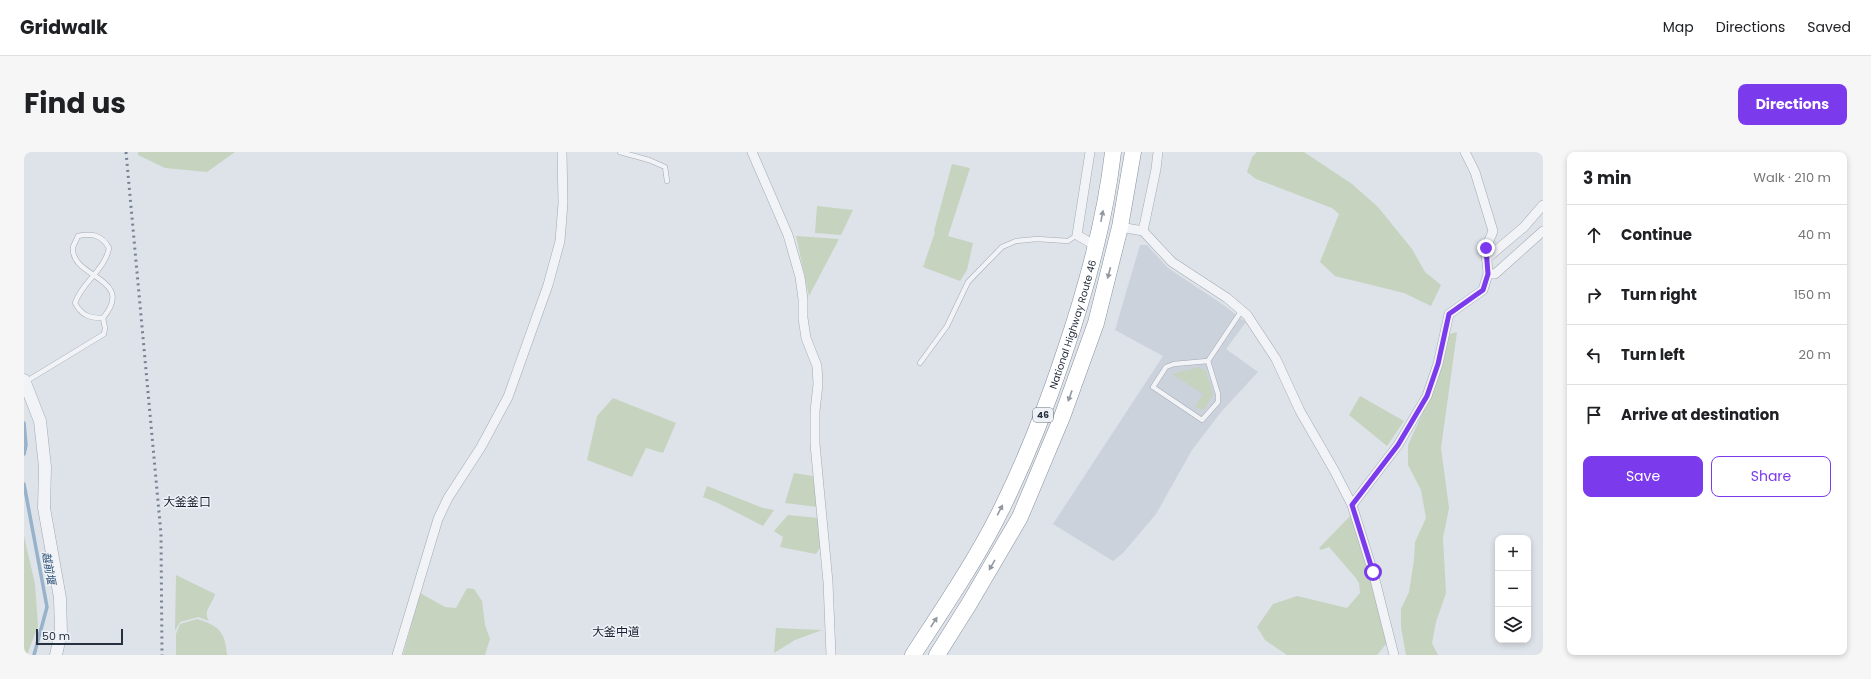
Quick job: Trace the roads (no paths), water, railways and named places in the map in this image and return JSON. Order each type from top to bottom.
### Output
[{"type":"highway","name":"National Highway Route 46","points":[[913,655],[953,594],[1002,508],[1045,410],[1077,316],[1096,246],[1113,152]]},
{"type":"highway","name":"National Highway Route 46","points":[[937,655],[1020,517],[1062,417],[1096,323],[1120,227],[1133,152]]},
{"type":"street","points":[[397,655],[438,519],[448,498],[482,447],[508,397],[548,285],[560,241],[563,203],[562,152]]},
{"type":"street","points":[[752,152],[788,236],[800,277],[806,338],[817,366],[818,384],[815,411],[815,444],[828,582],[831,655]]},
{"type":"street","points":[[1090,152],[1077,235],[1096,246]]},
{"type":"street","points":[[1143,231],[1156,169],[1158,152]]},
{"type":"street","points":[[1352,505],[1398,445],[1427,396],[1438,364],[1449,314],[1483,290],[1488,274],[1486,248],[1493,231],[1475,172],[1465,152]]},
{"type":"street","points":[[1486,259],[1524,227],[1543,205]]},
{"type":"street","points":[[1120,227],[1143,231],[1172,262],[1227,298],[1242,310],[1276,358],[1300,411],[1352,505],[1373,572],[1394,655]]},
{"type":"street","points":[[1488,274],[1495,274],[1543,232]]},
{"type":"street","points":[[24,381],[40,421],[45,467],[44,508],[60,598],[61,632],[56,655]]},
{"type":"lane","points":[[620,152],[649,160],[665,167],[667,181]]},
{"type":"lane","points":[[94,275],[81,266],[75,258],[73,247],[78,236],[88,234],[97,236],[105,240],[109,248],[108,257],[94,275],[79,293],[75,303],[80,311],[90,318],[103,318],[111,309],[113,300],[110,287],[94,275]]},
{"type":"lane","points":[[920,363],[947,326],[968,282],[1002,247],[1016,241],[1037,239],[1068,241],[1077,235]]},
{"type":"lane","points":[[1208,361],[1242,310]]},
{"type":"lane","points":[[24,381],[104,334],[105,328],[103,318]]},
{"type":"lane","points":[[1208,361],[1218,394],[1218,402],[1202,420],[1153,387],[1166,367],[1174,364],[1208,361]]},
{"type":"waterway","name":"越前堰","points":[[24,423],[26,445],[24,454]]},
{"type":"waterway","name":"越前堰","points":[[24,484],[47,607],[34,655]]},
{"type":"railway","points":[[126,152],[161,534],[162,655]]},
{"type":"district","name":"大釜釜口","points":[[187,501]]},
{"type":"district","name":"大釜中道","points":[[616,631]]}]
